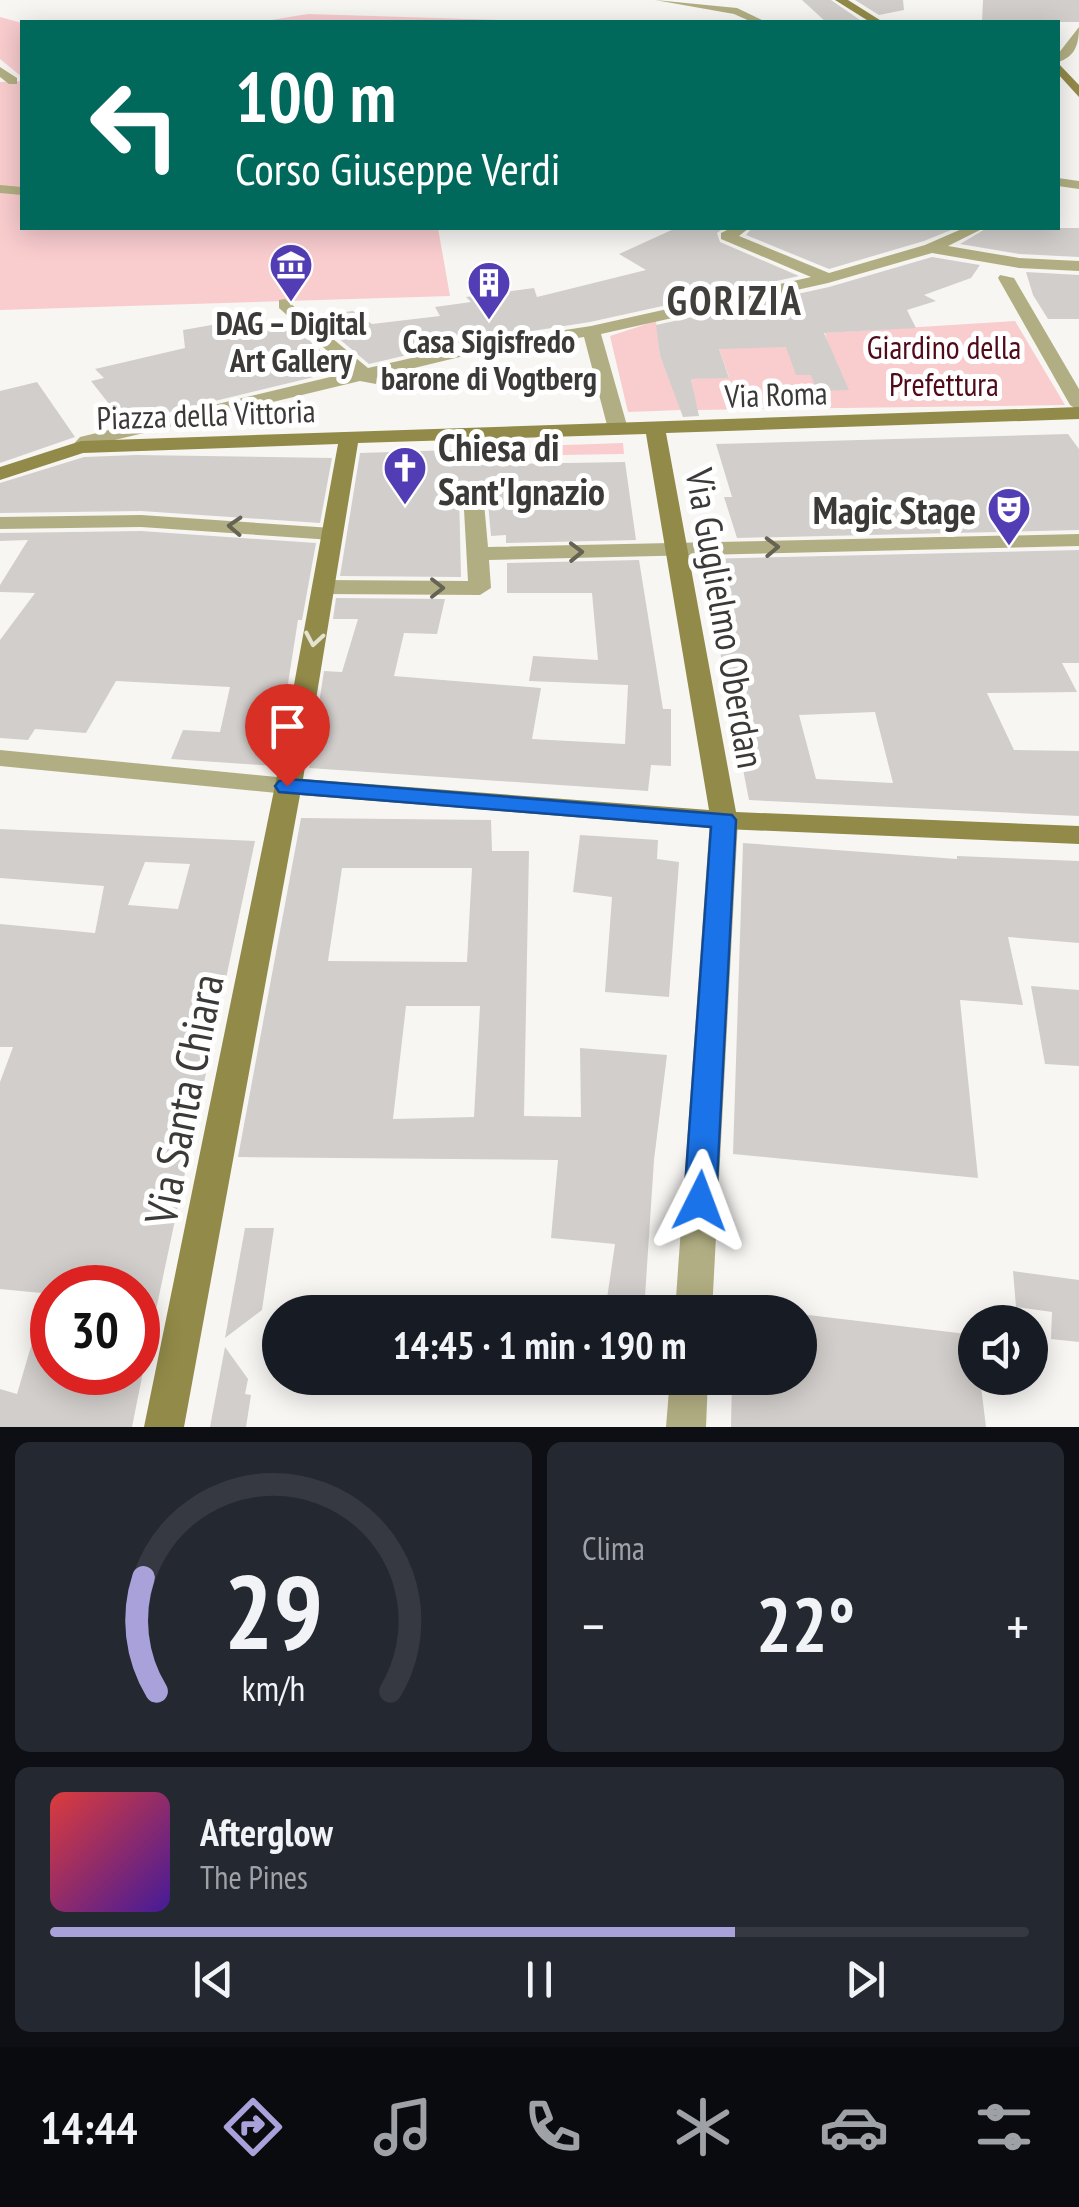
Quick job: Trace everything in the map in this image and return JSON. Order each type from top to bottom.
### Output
[{"type":"main road","points":[[840,0],[874,20]]},
{"type":"main road","points":[[1060,66],[1076,87]]},
{"type":"main road","name":"Via Roma","points":[[654,428],[1079,413]]},
{"type":"main road","name":"Piazza della Vittoria","points":[[80,448],[350,435],[654,428]]},
{"type":"main road","name":"Via Guglielmo Oberdan","points":[[654,428],[724,820]]},
{"type":"main road","name":"Via Santa Chiara","points":[[164,1427],[350,435]]},
{"type":"main road","points":[[0,474],[80,448]]},
{"type":"main road","points":[[287,786],[724,820],[1079,835]]},
{"type":"street","points":[[660,0],[738,10],[756,20]]},
{"type":"street","points":[[1060,60],[1079,30]]},
{"type":"street","points":[[0,71],[13,81]]},
{"type":"street","points":[[738,230],[726,236],[828,278]]},
{"type":"street","name":"Piazza della Vittoria","points":[[80,448],[87,441],[368,378],[468,350],[589,333],[828,278],[931,248],[972,230]]},
{"type":"street","points":[[931,248],[1019,263],[1079,266]]},
{"type":"street","points":[[985,257],[982,267],[1006,278],[1079,404]]},
{"type":"street","points":[[1006,278],[1019,263]]},
{"type":"street","points":[[286,304],[368,378]]},
{"type":"street","points":[[589,333],[618,429]]},
{"type":"street","points":[[324,587],[480,588],[473,492]]},
{"type":"street","points":[[0,524],[141,521],[332,534]]},
{"type":"street","points":[[478,554],[1079,540]]},
{"type":"street","points":[[0,758],[287,786]]},
{"type":"street","points":[[694,1295],[724,820]]},
{"type":"street","points":[[686,1427],[688,1395]]},
{"type":"green space","points":[[308,14],[498,20],[271,20]]},
{"type":"green space","points":[[0,17],[20,22],[20,75],[0,59]]},
{"type":"green space","points":[[20,81],[20,230],[438,230],[450,296],[0,310],[0,82]]},
{"type":"green space","points":[[656,321],[660,356],[681,410],[628,412],[610,336]]},
{"type":"green space","name":"Giardino della Prefettura","points":[[1015,321],[1065,405],[697,410],[691,379],[729,377],[719,349],[827,340],[825,333]]},
{"type":"green space","points":[[623,443],[624,454],[482,456],[480,448]]},
{"type":"building","points":[[802,0],[831,0],[860,20],[824,20]]},
{"type":"building","points":[[855,0],[903,0],[904,10],[879,15]]},
{"type":"building","points":[[983,0],[1079,0],[1079,22],[982,20]]},
{"type":"building","points":[[1079,228],[1079,257],[1019,254],[960,244],[984,230]]},
{"type":"building","points":[[672,230],[721,230],[717,233],[720,242],[799,276],[590,322],[467,341],[369,364],[312,316],[353,311],[372,324],[440,316],[435,307],[471,302],[466,297],[534,288],[537,297],[646,270],[619,254]]},
{"type":"building","points":[[750,230],[951,230],[829,269],[746,235]]},
{"type":"building","points":[[932,257],[980,265],[971,278],[924,295],[936,301],[907,310],[916,328],[824,333],[849,390],[817,391],[811,375],[796,375],[786,347],[719,349],[729,378],[691,379],[699,416],[683,417],[660,356],[656,325],[829,287]]},
{"type":"building","points":[[1026,272],[1079,275],[1079,319],[1048,319],[1033,295]]},
{"type":"building","points":[[263,316],[268,322],[286,320],[343,370],[124,423],[91,381],[104,378],[95,369],[185,348],[183,330]]},
{"type":"building","points":[[37,382],[75,437],[0,463],[0,391]]},
{"type":"building","points":[[1068,434],[1079,449],[1079,530],[737,538],[724,497],[732,497],[716,444]]},
{"type":"building","points":[[453,450],[454,465],[625,462],[636,540],[506,543],[506,535],[491,536],[487,492],[471,483],[459,492],[461,577],[340,576],[360,453]]},
{"type":"building","points":[[84,457],[332,458],[320,523],[141,511],[0,513],[0,483]]},
{"type":"building","points":[[141,531],[316,543],[302,620],[298,620],[275,766],[171,759],[183,730],[220,732],[230,687],[116,681],[86,733],[35,729],[28,740],[0,738],[0,640],[35,593],[0,592],[0,585],[28,540],[0,541],[0,533]]},
{"type":"building","points":[[1079,550],[1079,663],[1062,663],[1077,692],[987,693],[1014,750],[1079,751],[1079,816],[749,800],[702,559]],"holes":[[[875,712],[893,783],[816,779],[799,715]]]},
{"type":"building","points":[[639,560],[663,709],[671,709],[671,766],[651,765],[648,791],[309,768],[324,671],[342,672],[358,619],[333,619],[336,598],[445,599],[437,634],[404,633],[394,676],[541,688],[532,739],[625,744],[628,685],[529,681],[533,656],[598,660],[592,593],[507,593],[507,563]]},
{"type":"building","points":[[301,818],[491,820],[492,851],[529,851],[524,1116],[581,1117],[580,1048],[667,1055],[654,1160],[645,1295],[608,1295],[615,1244],[551,1238],[558,1160],[238,1157]],"holes":[[[342,868],[472,868],[467,962],[328,961]],[[406,1006],[480,1006],[474,1117],[393,1119]]]},
{"type":"building","points":[[0,829],[255,841],[160,1291],[160,1265],[30,1265],[30,1292],[0,1289],[0,1082],[13,1047],[0,1047],[0,924],[95,933],[104,886],[0,878]],"holes":[[[145,862],[190,864],[178,909],[128,905]]]},
{"type":"building","points":[[580,835],[658,840],[657,859],[679,862],[669,997],[605,992],[612,897],[573,892]]},
{"type":"building","points":[[743,843],[957,859],[1079,861],[1079,943],[1008,937],[1023,1005],[960,1000],[978,1178],[733,1154]]},
{"type":"building","points":[[1031,986],[1079,990],[1079,1066],[1045,1064]]},
{"type":"building","points":[[245,1228],[274,1228],[262,1310],[225,1338]]},
{"type":"building","points":[[1013,1271],[1079,1280],[1079,1342],[1051,1339],[1052,1312],[1048,1311],[1048,1305],[1016,1305]]},
{"type":"building","points":[[817,1316],[958,1333],[958,1395],[982,1395],[986,1427],[731,1427],[732,1395],[817,1395]]},
{"type":"building","points":[[225,1347],[248,1379],[245,1394],[251,1395],[246,1427],[210,1427]]},
{"type":"building","points":[[30,1350],[30,1395],[138,1395],[132,1427],[0,1427],[0,1389],[17,1394]]},
{"type":"place","name":"DAG – Digital Art Gallery","points":[[291,303]]},
{"type":"place","name":"Casa Sigisfredo barone di Vogtberg","points":[[489,321]]},
{"type":"place","name":"Chiesa di Sant'Ignazio","points":[[405,506]]},
{"type":"place","name":"Magic Stage","points":[[1009,547]]},
{"type":"district","name":"GORIZIA","points":[[735,300]]},
{"type":"route","points":[[287,786],[724,820],[700,1201]]}]
